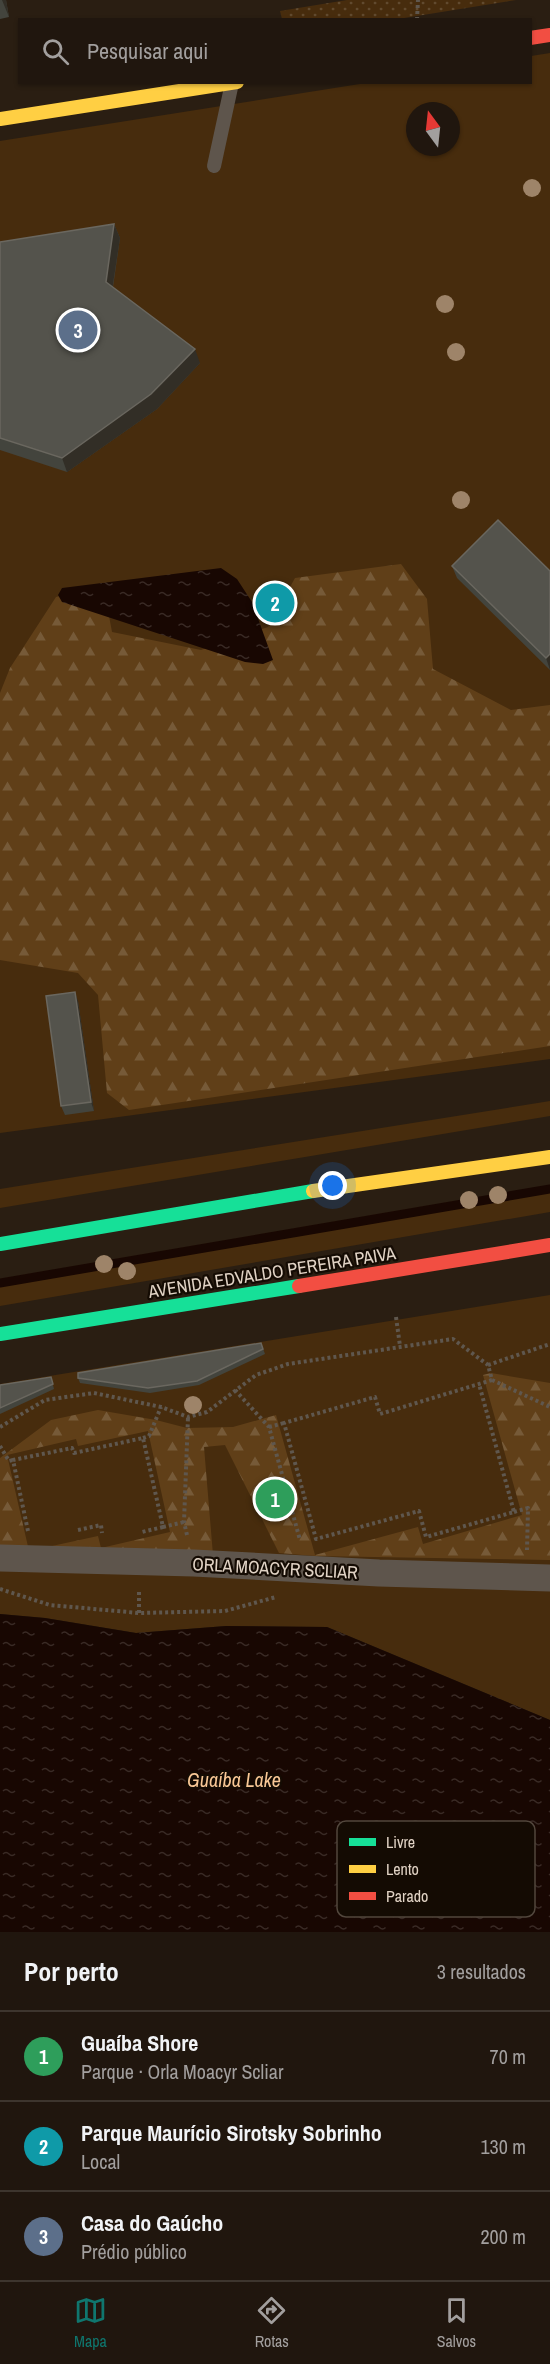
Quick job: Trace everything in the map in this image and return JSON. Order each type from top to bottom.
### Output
[{"type":"main road","points":[[532,38],[550,35]]},
{"type":"main road","points":[[0,118],[225,84]]},
{"type":"main road","points":[[0,1244],[338,1187],[550,1157]]},
{"type":"main road","name":"AVENIDA EDVALDO PEREIRA PAIVA","points":[[0,1334],[550,1245]]},
{"type":"street","name":"ORLA MOACYR SCLIAR","points":[[0,1558],[194,1563],[379,1574],[538,1578]]},
{"type":"lane","points":[[214,166],[232,84]]},
{"type":"path","points":[[417,18],[418,0]]},
{"type":"path","points":[[396,1317],[400,1346]]},
{"type":"path","points":[[0,1427],[45,1400],[94,1393],[161,1407],[188,1417],[207,1412],[255,1375],[288,1364],[453,1339],[488,1365],[492,1380]]},
{"type":"path","points":[[488,1365],[550,1344]]},
{"type":"path","points":[[269,1426],[375,1397],[380,1414],[492,1380],[550,1407]]},
{"type":"path","points":[[479,1384],[514,1512]]},
{"type":"path","points":[[236,1390],[269,1426],[308,1569]]},
{"type":"path","points":[[0,1446],[9,1461],[72,1448],[74,1453],[80,1452],[143,1438],[149,1436],[161,1407]]},
{"type":"path","points":[[188,1417],[184,1522],[194,1563]]},
{"type":"path","points":[[284,1423],[316,1539],[419,1511],[426,1537],[528,1508],[538,1578]]},
{"type":"path","points":[[143,1438],[163,1527]]},
{"type":"path","points":[[13,1460],[30,1540]]},
{"type":"path","points":[[134,1533],[184,1522]]},
{"type":"path","points":[[74,1531],[101,1525],[104,1540]]},
{"type":"path","points":[[0,1589],[50,1605],[139,1613],[225,1611],[280,1597]]},
{"type":"shaded area","points":[[347,0],[516,0],[404,18],[282,18],[280,11]]},
{"type":"shaded area","points":[[550,53],[550,1059],[0,1133],[0,141],[360,84],[532,84],[532,56]]},
{"type":"shaded area","points":[[550,1101],[550,1116],[0,1208],[0,1189]]},
{"type":"shaded area","points":[[550,1185],[550,1212],[0,1306],[0,1279]]},
{"type":"shaded area","points":[[550,1295],[550,1720],[327,1627],[226,1626],[136,1633],[45,1618],[0,1614],[0,1384]]},
{"type":"green space","points":[[401,564],[427,599],[433,669],[511,710],[550,705],[550,1046],[129,1110],[107,1093],[98,995],[78,973],[0,960],[0,693],[10,668],[56,597],[86,590],[106,600],[112,632],[201,650],[268,627],[295,578]]},
{"type":"green space","points":[[491,1373],[550,1383],[550,1560],[315,1556],[279,1553],[225,1445],[204,1447],[213,1555],[34,1550],[98,1536],[101,1548],[170,1532],[148,1431],[78,1446],[76,1439],[7,1455],[29,1550],[0,1549],[0,1458],[51,1420],[98,1410],[187,1428],[233,1427],[276,1415],[315,1555],[418,1527],[423,1544],[522,1515],[483,1375]]},
{"type":"water","points":[[221,568],[237,579],[252,602],[273,660],[263,664],[245,662],[62,602],[58,595],[62,588]]},
{"type":"water","name":"Guaíba Lake","points":[[0,1614],[45,1618],[136,1633],[226,1626],[327,1627],[550,1720],[550,1932],[0,1932]]},
{"type":"building","points":[[114,224],[106,282],[195,349],[151,394],[62,458],[0,438],[0,242]]},
{"type":"building","points":[[498,520],[550,571],[550,654],[546,658],[452,566]]},
{"type":"building","points":[[75,992],[91,1102],[61,1106],[46,996]]},
{"type":"building","points":[[261,1343],[263,1349],[197,1381],[148,1388],[78,1378],[78,1373]]},
{"type":"building","points":[[51,1377],[53,1384],[0,1408],[0,1385]]},
{"type":"waterway","points":[[0,1283],[550,1189]]},
{"type":"traffic: fast","points":[[0,1244],[313,1191]]},
{"type":"traffic: fast","points":[[0,1334],[299,1286]]},
{"type":"traffic: slow","points":[[0,119],[224,84]]},
{"type":"traffic: slow","points":[[313,1191],[550,1157]]},
{"type":"traffic: jam","points":[[532,38],[550,35]]},
{"type":"traffic: jam","points":[[299,1286],[550,1245]]},
{"type":"place","name":"Casa do Gaúcho","points":[[78,330]]},
{"type":"place","name":"Parque Maurício Sirotsky Sobrinho","points":[[275,603]]},
{"type":"place","name":"Guaíba Shore","points":[[275,1499]]}]
